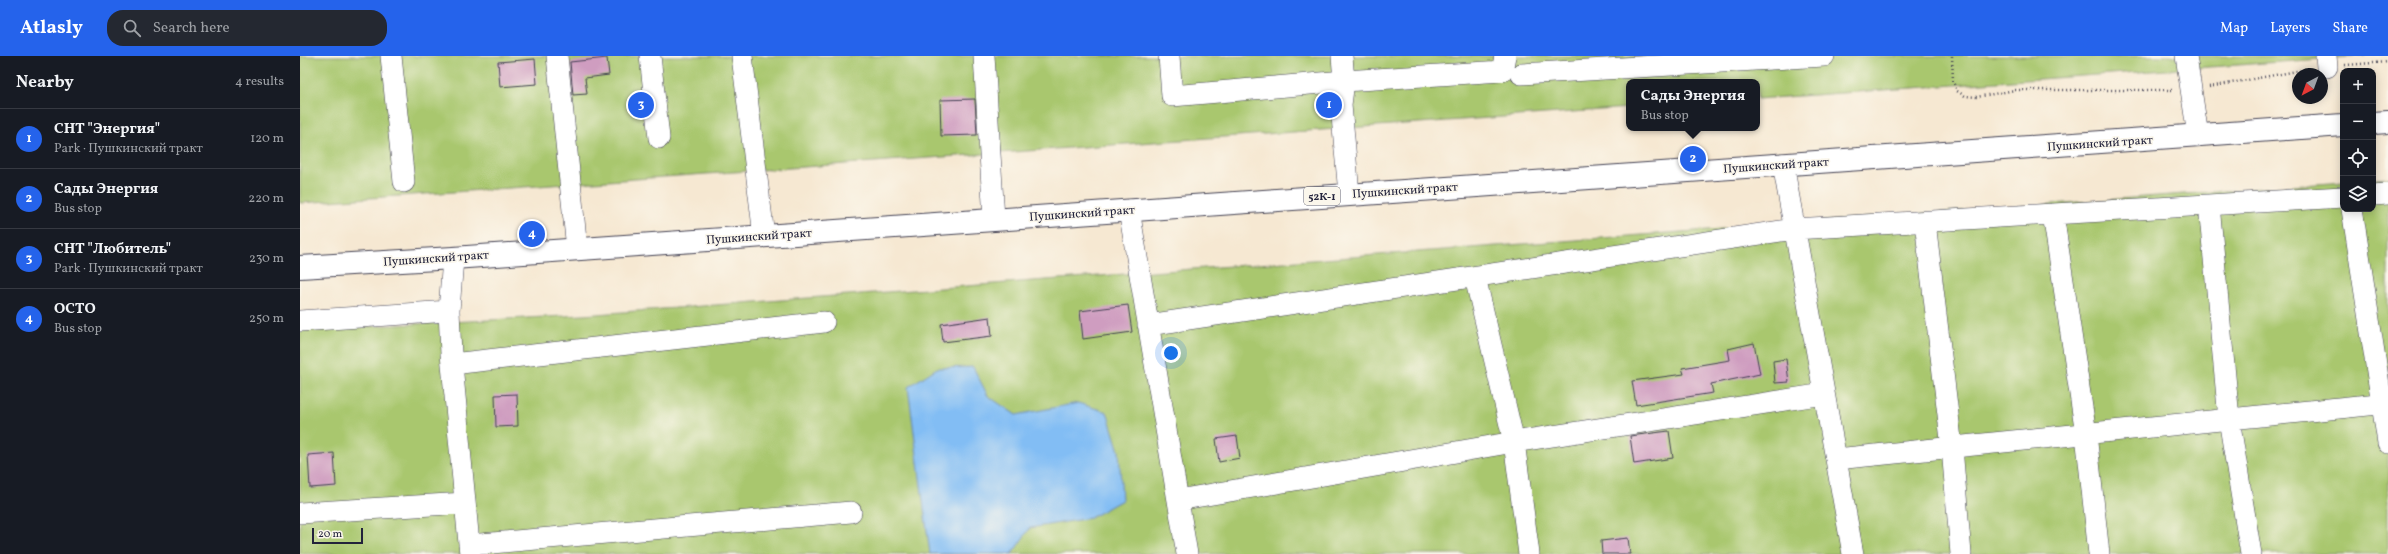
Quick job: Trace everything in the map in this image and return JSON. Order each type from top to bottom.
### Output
[{"type":"main road","points":[[2376,123],[2388,122]]},
{"type":"main road","name":"Пушкинский тракт","points":[[300,266],[453,258],[2340,125]]},
{"type":"street","points":[[391,56],[404,182]]},
{"type":"street","points":[[558,56],[577,249]]},
{"type":"street","points":[[650,56],[659,138]]},
{"type":"street","points":[[742,56],[764,236]]},
{"type":"street","points":[[984,56],[994,220]]},
{"type":"street","points":[[1169,56],[1172,96],[1344,81],[1502,71],[1505,56]]},
{"type":"street","points":[[1342,56],[1344,81],[1341,105],[1349,194]]},
{"type":"street","points":[[1521,74],[1672,60],[1824,56]]},
{"type":"street","points":[[2186,56],[2198,136]]},
{"type":"street","points":[[1783,164],[1853,554]]},
{"type":"street","points":[[2376,195],[2388,194]]},
{"type":"street","points":[[1148,325],[1794,229],[2340,197]]},
{"type":"street","points":[[2209,205],[2229,419],[2251,554]]},
{"type":"street","points":[[1129,210],[1188,554]]},
{"type":"street","points":[[2353,212],[2385,404],[2388,443]]},
{"type":"street","points":[[2053,214],[2086,434],[2099,554]]},
{"type":"street","points":[[1925,222],[1952,448],[1961,554]]},
{"type":"street","points":[[453,258],[449,311],[452,364],[469,550],[851,512]]},
{"type":"street","points":[[1475,277],[1514,442],[1530,554]]},
{"type":"street","points":[[300,321],[449,311]]},
{"type":"street","points":[[452,364],[824,322]]},
{"type":"street","points":[[1178,500],[1514,442],[1824,394]]},
{"type":"street","points":[[1836,459],[2385,404]]},
{"type":"street","points":[[300,513],[465,503]]},
{"type":"path","points":[[1952,56],[1953,81],[1957,91],[1965,96],[1977,97],[2015,90],[2190,90],[2326,61],[2388,62]]},
{"type":"green space","points":[[300,56],[2365,56],[1760,99],[1760,79],[1626,79],[1626,108],[300,203]]},
{"type":"green space","points":[[2388,178],[2388,554],[300,554],[300,330],[583,315],[2340,182],[2340,212],[2376,212],[2376,179]]},
{"type":"water","points":[[973,367],[988,396],[1016,415],[1078,403],[1107,412],[1119,451],[1122,500],[1090,518],[1030,528],[1012,554],[930,554],[908,387],[937,368]]},
{"type":"building","points":[[607,58],[609,75],[585,78],[587,94],[573,95],[570,62]]},
{"type":"building","points":[[535,59],[537,84],[500,87],[498,62]]},
{"type":"building","points":[[975,99],[977,135],[941,136],[940,100]]},
{"type":"building","points":[[1128,305],[1132,332],[1083,339],[1080,311]]},
{"type":"building","points":[[990,317],[992,336],[943,342],[941,324]]},
{"type":"building","points":[[1754,343],[1760,374],[1711,384],[1713,393],[1636,405],[1632,381],[1684,374],[1682,368],[1730,360],[1728,349]]},
{"type":"building","points":[[1786,359],[1789,382],[1775,383],[1773,361]]},
{"type":"building","points":[[517,394],[518,426],[496,427],[495,395]]},
{"type":"building","points":[[1669,431],[1673,458],[1634,464],[1630,436]]},
{"type":"building","points":[[1237,436],[1240,458],[1219,462],[1216,439]]},
{"type":"building","points":[[334,453],[336,486],[310,488],[308,455]]},
{"type":"building","points":[[1628,538],[1630,554],[1602,554],[1601,541]]},
{"type":"place","name":"СНТ \"Любитель\"","points":[[641,105]]},
{"type":"place","name":"СНТ \"Энергия\"","points":[[1329,105]]},
{"type":"place","name":"Сады Энергия","points":[[1693,159]]},
{"type":"place","name":"ОСТО","points":[[532,234]]}]
